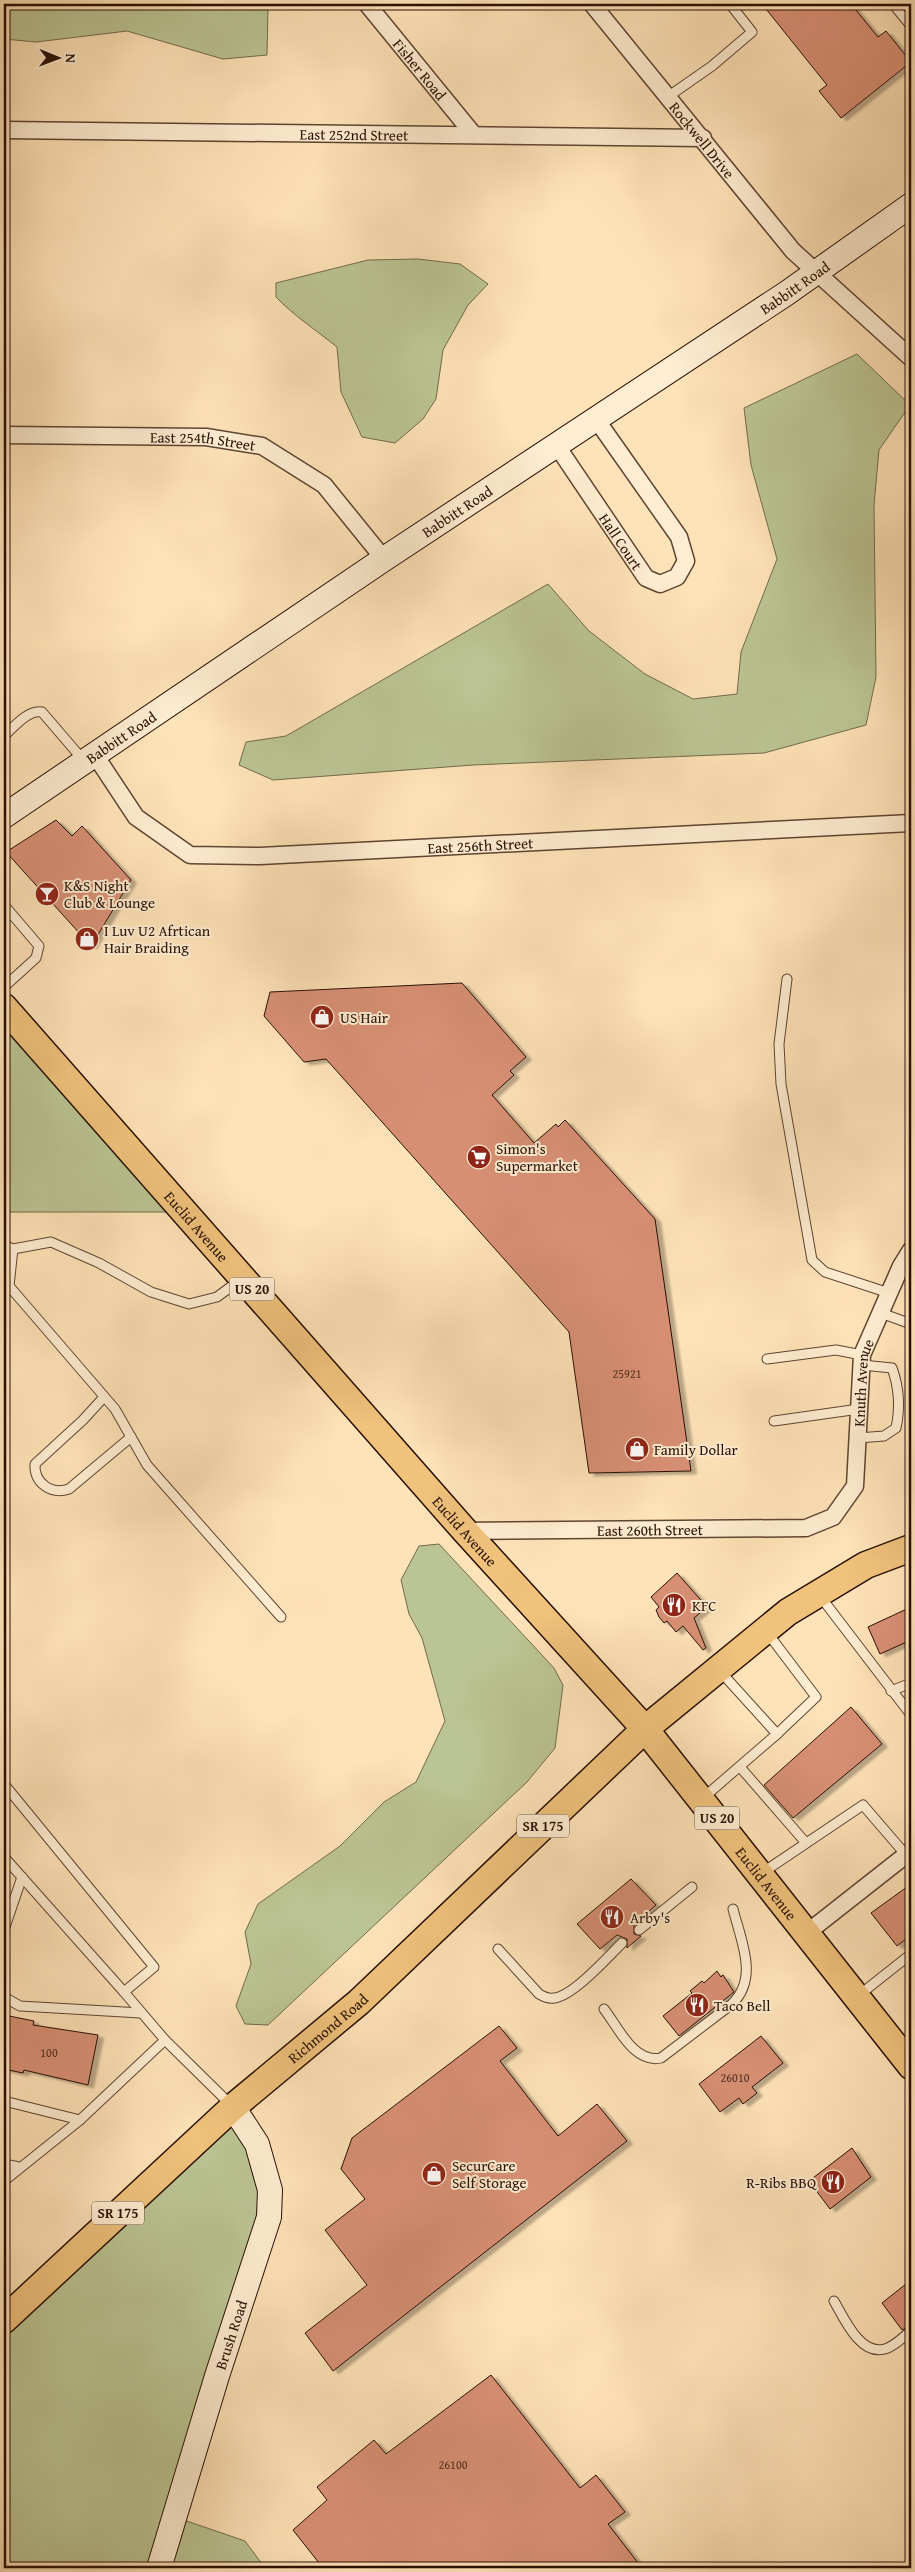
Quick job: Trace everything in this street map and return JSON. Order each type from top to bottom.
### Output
[{"type":"main road","name":"Babbitt Road","points":[[4,816],[384,559],[557,446],[816,272],[911,205]]},
{"type":"main road","name":"Euclid Avenue","points":[[4,1007],[465,1531],[645,1729],[808,1932],[911,2066]]},
{"type":"main road","name":"SR 175","points":[[645,1729],[788,1612],[866,1565],[911,1548]]},
{"type":"main road","name":"Richmond Road","points":[[4,2320],[232,2107],[359,2002],[645,1729]]},
{"type":"main road","name":"Brush Road","points":[[160,2568],[217,2376],[269,2217],[270,2190],[257,2144],[232,2107]]},
{"type":"street","name":"Fisher Road","points":[[367,4],[474,135]]},
{"type":"street","name":"Rockwell Drive","points":[[592,4],[703,138],[793,252],[911,358]]},
{"type":"street","name":"East 252nd Street","points":[[4,130],[703,138]]},
{"type":"street","name":"Hall Court","points":[[557,446],[646,578],[660,584],[677,577],[686,561],[679,537],[596,419]]},
{"type":"street","name":"East 254th Street","points":[[4,435],[206,437],[262,446],[324,485],[384,559]]},
{"type":"street","name":"East 256th Street","points":[[90,759],[136,817],[190,855],[260,856],[911,822]]},
{"type":"street","name":"Knuth Avenue","points":[[833,1517],[855,1486],[862,1360],[901,1266],[911,1250]]},
{"type":"street","name":"East 260th Street","points":[[465,1531],[806,1528],[833,1517]]},
{"type":"street","points":[[808,1932],[909,1853]]},
{"type":"lane","points":[[668,96],[712,66],[752,32],[730,4]]},
{"type":"lane","points":[[894,4],[911,26]]},
{"type":"lane","points":[[4,736],[36,710],[42,712],[90,759]]},
{"type":"lane","points":[[4,905],[39,946],[36,958],[4,987]]},
{"type":"lane","points":[[787,979],[780,1044],[782,1084],[812,1260],[825,1272],[889,1293]]},
{"type":"lane","points":[[4,1245],[13,1249],[51,1242],[99,1263],[151,1292],[189,1304],[217,1297],[243,1278]]},
{"type":"lane","points":[[13,1249],[10,1286],[115,1410],[147,1465],[281,1618]]},
{"type":"lane","points":[[881,1313],[911,1324]]},
{"type":"lane","points":[[767,1359],[836,1350],[862,1360],[892,1368],[897,1387],[898,1420],[896,1428],[884,1436],[858,1438]]},
{"type":"lane","points":[[104,1397],[83,1420],[35,1464],[38,1479],[47,1489],[62,1491],[69,1489],[131,1437]]},
{"type":"lane","points":[[774,1421],[859,1409]]},
{"type":"lane","points":[[819,1594],[911,1715]]},
{"type":"lane","points":[[702,1800],[816,1697],[766,1631]]},
{"type":"lane","points":[[719,1670],[777,1734]]},
{"type":"lane","points":[[891,1691],[911,1683]]},
{"type":"lane","points":[[740,1767],[806,1843]]},
{"type":"lane","points":[[4,1784],[154,1967],[124,1992]]},
{"type":"lane","points":[[761,1873],[863,1805],[909,1853]]},
{"type":"lane","points":[[4,1857],[165,2040],[232,2107]]},
{"type":"lane","points":[[4,1930],[22,1877]]},
{"type":"lane","points":[[639,1930],[692,1887]]},
{"type":"lane","points":[[604,2009],[634,2050],[645,2057],[653,2059],[661,2058],[732,2004],[743,1994],[748,1975],[733,1909]]},
{"type":"lane","points":[[498,1949],[539,1994],[555,1998],[575,1986],[622,1943]]},
{"type":"lane","points":[[858,1996],[911,1954]]},
{"type":"lane","points":[[4,1997],[20,2006],[141,2013]]},
{"type":"lane","points":[[4,2181],[19,2166],[80,2120],[165,2040]]},
{"type":"lane","points":[[4,2101],[80,2120]]},
{"type":"lane","points":[[4,2164],[19,2166]]},
{"type":"lane","points":[[834,2301],[859,2339],[868,2348],[885,2349],[911,2331]]},
{"type":"green space","points":[[4,4],[265,4],[268,7],[267,55],[223,59],[127,31],[36,42],[4,39]]},
{"type":"green space","points":[[418,259],[460,264],[488,284],[468,305],[443,350],[436,399],[423,419],[395,443],[362,437],[341,392],[337,347],[298,317],[276,297],[276,283],[368,260]]},
{"type":"green space","points":[[857,354],[910,405],[879,450],[874,505],[876,677],[866,725],[764,753],[473,765],[273,780],[239,765],[246,742],[286,736],[548,584],[589,631],[645,674],[693,699],[737,694],[741,652],[777,559],[751,465],[744,408]]},
{"type":"green space","points":[[4,1007],[184,1212],[4,1212]]},
{"type":"green space","points":[[439,1544],[554,1668],[563,1685],[555,1748],[527,1782],[268,2025],[245,2024],[236,2006],[251,1964],[245,1932],[258,1904],[340,1846],[384,1802],[416,1782],[445,1721],[422,1638],[409,1614],[401,1580],[419,1546]]},
{"type":"green space","points":[[233,2107],[270,2190],[175,2517],[245,2541],[265,2568],[4,2568],[4,2320]]},
{"type":"building","points":[[762,4],[851,4],[878,37],[886,31],[911,62],[841,118],[819,91],[827,85]]},
{"type":"building","points":[[56,820],[72,836],[82,826],[131,880],[91,946],[6,852]]},
{"type":"building","points":[[462,983],[526,1057],[510,1071],[514,1075],[492,1095],[534,1143],[556,1124],[558,1127],[565,1120],[655,1219],[691,1471],[589,1473],[569,1332],[326,1059],[304,1062],[264,1016],[270,992]]},
{"type":"building","points":[[677,1573],[707,1607],[694,1618],[706,1648],[703,1650],[683,1626],[676,1632],[667,1621],[664,1623],[656,1610],[659,1607],[651,1597]]},
{"type":"building","points":[[911,1607],[911,1640],[880,1654],[868,1627]]},
{"type":"building","points":[[851,1707],[882,1744],[793,1818],[764,1785]]},
{"type":"building","points":[[631,1879],[656,1905],[634,1924],[634,1934],[641,1936],[627,1948],[627,1939],[617,1935],[600,1949],[577,1924]]},
{"type":"building","points":[[911,1884],[911,1935],[897,1946],[871,1913]]},
{"type":"building","points":[[717,1971],[721,1977],[723,1975],[734,1992],[679,2036],[663,2016],[692,1993],[690,1991],[702,1981],[704,1983]]},
{"type":"building","points":[[4,2015],[34,2021],[33,2025],[98,2035],[88,2085],[24,2070],[23,2073],[4,2069]]},
{"type":"building","points":[[499,2026],[517,2048],[500,2061],[558,2136],[597,2104],[627,2141],[333,2371],[305,2333],[367,2285],[325,2230],[365,2199],[341,2169],[352,2138]]},
{"type":"building","points":[[761,2036],[783,2063],[752,2087],[757,2093],[743,2104],[739,2098],[720,2112],[699,2084]]},
{"type":"building","points":[[852,2148],[871,2177],[830,2209],[809,2181]]},
{"type":"building","points":[[911,2280],[911,2325],[902,2330],[882,2303]]},
{"type":"building","points":[[491,2375],[580,2488],[596,2475],[625,2512],[608,2524],[642,2568],[323,2568],[293,2530],[327,2500],[317,2487],[374,2440],[386,2454]]},
{"type":"place","name":"K&S Night Club & Lounge","points":[[47,894]]},
{"type":"place","name":"I Luv U2 Afrtican Hair Braiding","points":[[87,939]]},
{"type":"place","name":"US Hair","points":[[322,1017]]},
{"type":"place","name":"Simon's Supermarket","points":[[479,1157]]},
{"type":"place","name":"Family Dollar","points":[[637,1449]]},
{"type":"place","name":"KFC","points":[[674,1605]]},
{"type":"place","name":"Arby's","points":[[612,1917]]},
{"type":"place","name":"Taco Bell","points":[[697,2005]]},
{"type":"place","name":"SecurCare Self Storage","points":[[434,2174]]},
{"type":"place","name":"R-Ribs BBQ","points":[[833,2182]]}]
